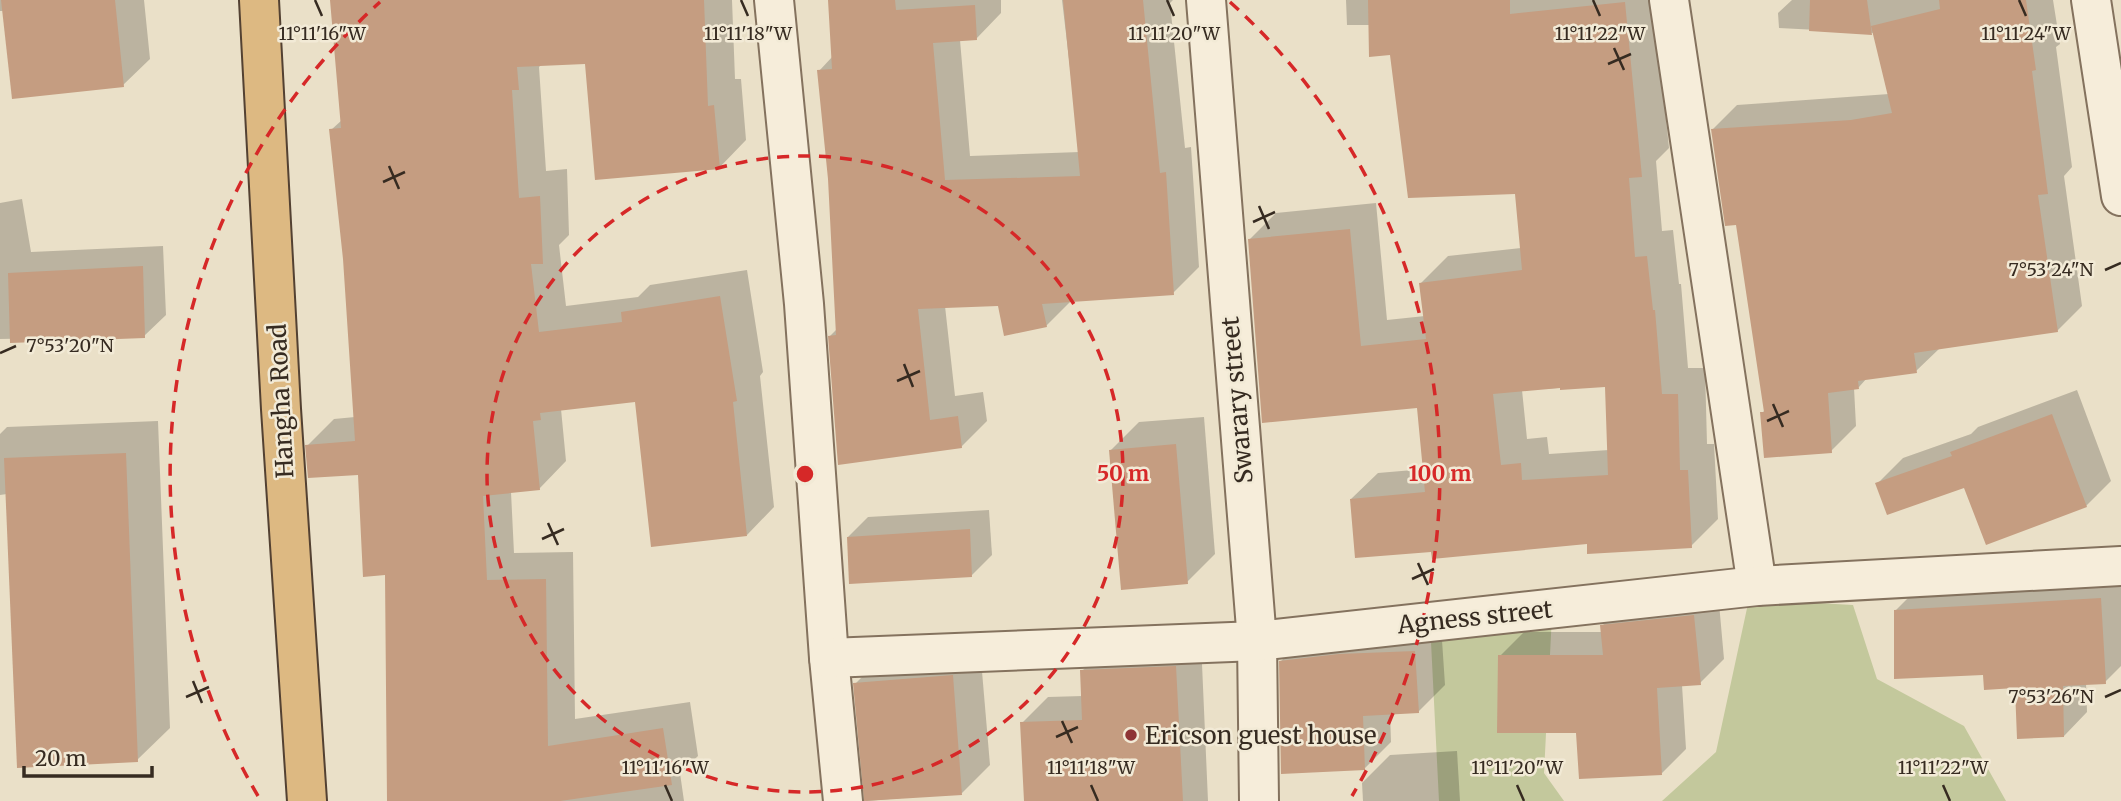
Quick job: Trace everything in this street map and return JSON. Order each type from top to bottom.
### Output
[{"type":"highway","name":"Hangha Road","points":[[259,0],[281,409],[307,801]]},
{"type":"street","points":[[774,0],[804,304],[829,659],[844,801]]},
{"type":"street","name":"Swarary street","points":[[1206,0],[1257,641],[1259,801]]},
{"type":"street","points":[[1669,0],[1757,586]]},
{"type":"street","points":[[2091,0],[2121,196]]},
{"type":"street","name":"Agness street","points":[[829,659],[1257,641],[1757,586],[2121,566]]},
{"type":"green space","points":[[1749,599],[1853,605],[1877,679],[1964,726],[2006,801],[1662,801],[1716,752]]},
{"type":"green space","points":[[1552,615],[1544,773],[1564,801],[1439,801],[1430,622]]},
{"type":"building","points":[[1,0],[115,0],[124,87],[12,99]]},
{"type":"building","points":[[330,0],[704,0],[708,106],[714,105],[720,169],[595,180],[585,64],[517,67],[519,90],[512,90],[519,198],[540,196],[543,264],[531,264],[539,332],[622,322],[621,312],[720,296],[737,401],[733,402],[747,536],[651,547],[635,402],[540,413],[541,420],[533,421],[540,490],[483,496],[487,580],[546,579],[548,746],[663,728],[672,785],[560,801],[387,801],[385,575],[363,577],[358,475],[308,478],[305,445],[355,441],[343,259],[329,129],[341,128]]},
{"type":"building","points":[[828,0],[895,0],[896,10],[975,5],[977,40],[933,43],[945,180],[1080,176],[1063,0],[1143,0],[1160,173],[1166,172],[1174,295],[1042,304],[1047,327],[1004,336],[998,306],[918,309],[930,420],[958,416],[962,448],[838,465],[828,336],[836,335],[828,179],[817,70],[832,69]]},
{"type":"building","points":[[1368,0],[1510,0],[1510,14],[1625,2],[1642,177],[1629,178],[1635,257],[1647,256],[1655,310],[1662,394],[1678,394],[1680,470],[1688,470],[1692,548],[1587,554],[1587,544],[1432,559],[1431,552],[1355,558],[1350,499],[1425,492],[1417,408],[1262,423],[1248,239],[1350,229],[1361,346],[1426,339],[1419,283],[1522,270],[1515,194],[1408,198],[1390,55],[1369,57]],"holes":[[[1605,387],[1608,475],[1522,480],[1521,463],[1501,465],[1493,394]]]},
{"type":"building","points":[[1810,0],[1867,0],[1872,35],[1809,31]]},
{"type":"building","points":[[1939,0],[2026,0],[2048,194],[2038,195],[2058,332],[1914,353],[1917,373],[1858,381],[1859,389],[1828,393],[1832,453],[1764,458],[1760,412],[1764,412],[1736,225],[1725,226],[1711,129],[1851,120],[1892,113],[1871,26],[1940,9]]},
{"type":"building","points":[[143,266],[145,338],[10,343],[8,273]]},
{"type":"building","points":[[2052,414],[2087,507],[1986,545],[1964,488],[1887,515],[1875,483],[1952,456],[1950,452]]},
{"type":"building","points":[[1176,444],[1188,584],[1121,590],[1109,450]]},
{"type":"building","points":[[126,453],[138,762],[17,768],[4,458]]},
{"type":"building","points":[[970,529],[972,577],[849,584],[847,537]]},
{"type":"building","points":[[2101,598],[2106,684],[2063,686],[2064,737],[2017,739],[2015,688],[1984,690],[1983,675],[1894,679],[1894,610]]},
{"type":"building","points":[[1694,615],[1701,685],[1657,688],[1662,775],[1579,779],[1576,733],[1497,733],[1498,655],[1603,655],[1600,625]]},
{"type":"building","points":[[1415,651],[1419,713],[1363,716],[1365,770],[1281,774],[1279,661],[1339,654]]},
{"type":"building","name":"Ericson guest house","points":[[1176,666],[1183,801],[1024,801],[1020,722],[1082,720],[1080,670]]},
{"type":"building","points":[[953,675],[962,795],[864,801],[853,683]]},
{"type":"place","name":"Ericson guest house","points":[[1131,735]]}]
